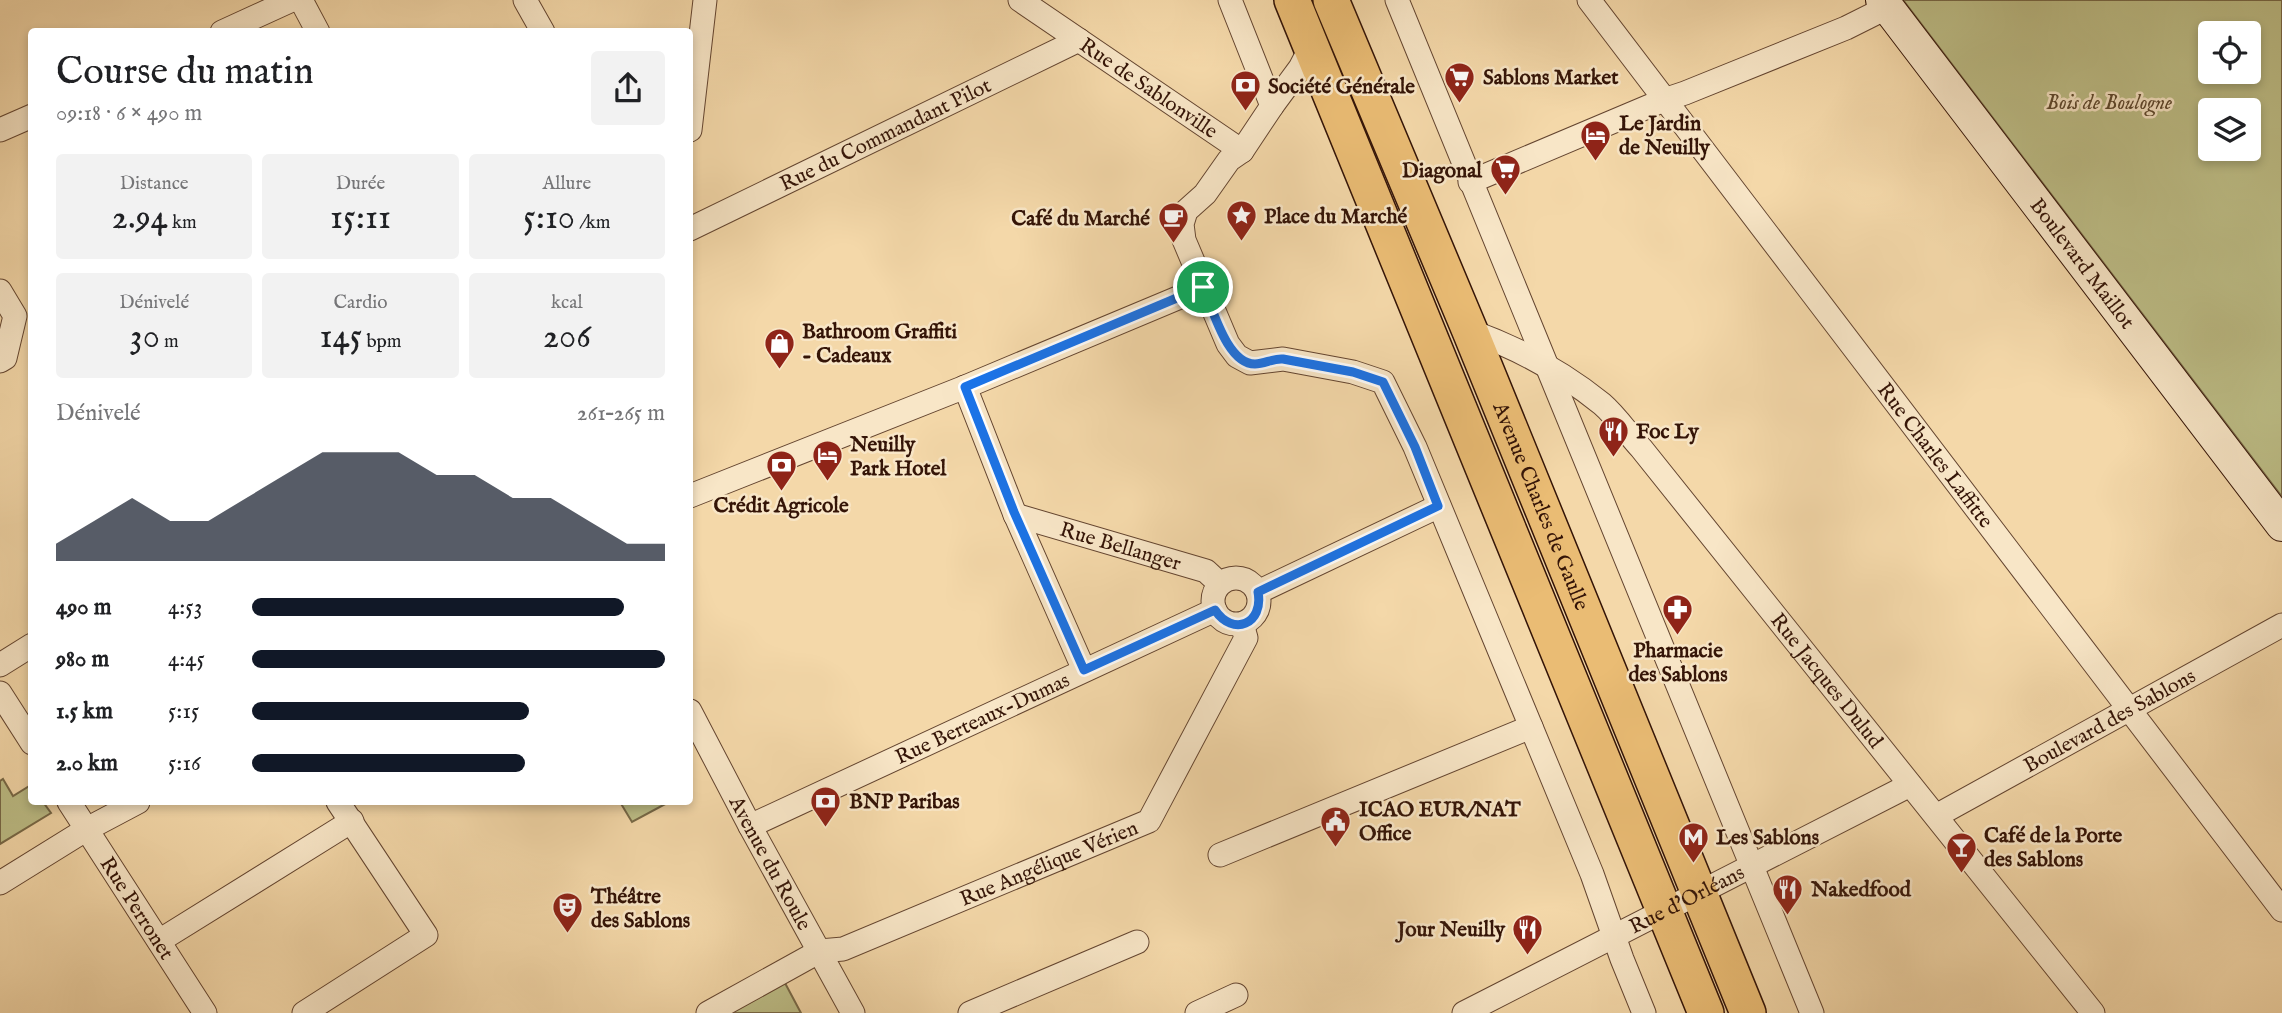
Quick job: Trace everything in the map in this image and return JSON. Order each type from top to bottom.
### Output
[{"type":"main road","name":"Avenue Charles de Gaulle","points":[[1292,0],[1706,1013]]},
{"type":"main road","name":"Avenue Charles de Gaulle","points":[[1331,0],[1470,331],[1748,1013]]},
{"type":"main road","name":"Boulevard Maillot","points":[[1885,4],[2282,525]]},
{"type":"street","points":[[231,28],[292,0]]},
{"type":"street","points":[[301,0],[316,28]]},
{"type":"street","points":[[525,0],[541,28]]},
{"type":"street","points":[[693,104],[705,0]]},
{"type":"street","name":"Rue de Sablonville","points":[[1020,0],[1041,8],[1079,40],[1242,150]]},
{"type":"street","points":[[1230,0],[1272,106]]},
{"type":"street","points":[[1397,0],[1812,1013]]},
{"type":"street","name":"Rue Charles Laffitte","points":[[1588,0],[2282,910]]},
{"type":"street","points":[[1470,182],[1664,100],[1834,33],[1885,4]]},
{"type":"street","name":"Rue du Commandant Pilot","points":[[693,228],[1079,40]]},
{"type":"street","points":[[1311,47],[1300,68],[1242,150],[1229,160],[1205,194],[1188,209],[1182,234],[1230,348],[1243,360],[1257,364],[1283,359],[1353,372],[1383,382],[1415,447],[1592,874],[1644,1013]]},
{"type":"street","points":[[0,130],[28,118]]},
{"type":"street","points":[[693,495],[965,387],[1203,287]]},
{"type":"street","points":[[0,291],[15,316],[5,358],[0,361]]},
{"type":"street","name":"Rue Jacques Dulud","points":[[1470,331],[1511,345],[1545,363],[1604,405],[2093,1013]]},
{"type":"street","points":[[965,387],[1016,515],[1084,670]]},
{"type":"street","points":[[1258,592],[1438,506]]},
{"type":"street","name":"Rue Bellanger","points":[[1016,515],[1206,571],[1220,584]]},
{"type":"street","points":[[1241,578],[1252,583],[1258,592],[1258,612],[1251,620],[1242,624],[1221,620],[1215,610],[1215,592],[1220,584],[1230,579],[1241,578]]},
{"type":"street","name":"Rue Berteaux-Dumas","points":[[750,826],[1215,610]]},
{"type":"street","name":"Rue Angélique Vérien","points":[[708,1013],[820,951],[850,946],[1149,821],[1246,638],[1242,624]]},
{"type":"street","name":"Boulevard des Sablons","points":[[1936,816],[2282,625]]},
{"type":"street","points":[[0,665],[28,648]]},
{"type":"street","points":[[0,693],[28,737]]},
{"type":"street","name":"Avenue du Roule","points":[[693,716],[853,1013]]},
{"type":"street","points":[[1220,855],[1531,727]]},
{"type":"street","name":"Rue d'Orléans","points":[[1464,1013],[1910,785]]},
{"type":"street","name":"Rue Perronet","points":[[71,805],[205,1013]]},
{"type":"street","points":[[0,883],[133,805]]},
{"type":"street","points":[[304,1013],[426,935],[340,805]]},
{"type":"street","points":[[159,941],[352,821]]},
{"type":"street","points":[[970,1013],[1137,942]]},
{"type":"street","points":[[1197,1013],[1236,995]]},
{"type":"green space","name":"Bois de Boulogne","points":[[1903,0],[2282,0],[2282,497]]},
{"type":"green space","points":[[3,779],[13,796],[28,787],[28,805],[45,805],[51,813],[0,844],[0,781]]},
{"type":"green space","points":[[622,805],[663,805],[632,822]]},
{"type":"green space","points":[[785,983],[801,1013],[731,1013]]},
{"type":"place","name":"Sablons Market","points":[[1460,104]]},
{"type":"place","name":"Société Générale","points":[[1245,113]]},
{"type":"place","name":"Le Jardin de Neuilly","points":[[1596,162]]},
{"type":"place","name":"Diagonal","points":[[1505,197]]},
{"type":"place","name":"Place du Marché","points":[[1241,243]]},
{"type":"place","name":"Café du Marché","points":[[1173,245]]},
{"type":"place","name":"Bathroom Graffiti - Cadeaux","points":[[779,370]]},
{"type":"place","name":"Foc Ly","points":[[1613,458]]},
{"type":"place","name":"Neuilly Park Hotel","points":[[827,483]]},
{"type":"place","name":"Crédit Agricole","points":[[781,492]]},
{"type":"place","name":"Pharmacie des Sablons","points":[[1678,637]]},
{"type":"place","name":"BNP Paribas","points":[[826,828]]},
{"type":"place","name":"ICAO EUR/NAT Office","points":[[1336,848]]},
{"type":"place","name":"Les Sablons","points":[[1693,864]]},
{"type":"place","name":"Café de la Porte des Sablons","points":[[1961,874]]},
{"type":"place","name":"Nakedfood","points":[[1788,916]]},
{"type":"place","name":"Théâtre des Sablons","points":[[568,935]]},
{"type":"place","name":"Jour Neuilly","points":[[1528,956]]},
{"type":"route","points":[[1203,287],[1230,348],[1243,360],[1257,364],[1283,359],[1353,372],[1383,382],[1415,447],[1438,506],[1258,592],[1258,612],[1251,620],[1242,624],[1231,624],[1221,620],[1215,610],[1084,670],[1014,512],[965,387],[1203,287]]}]
